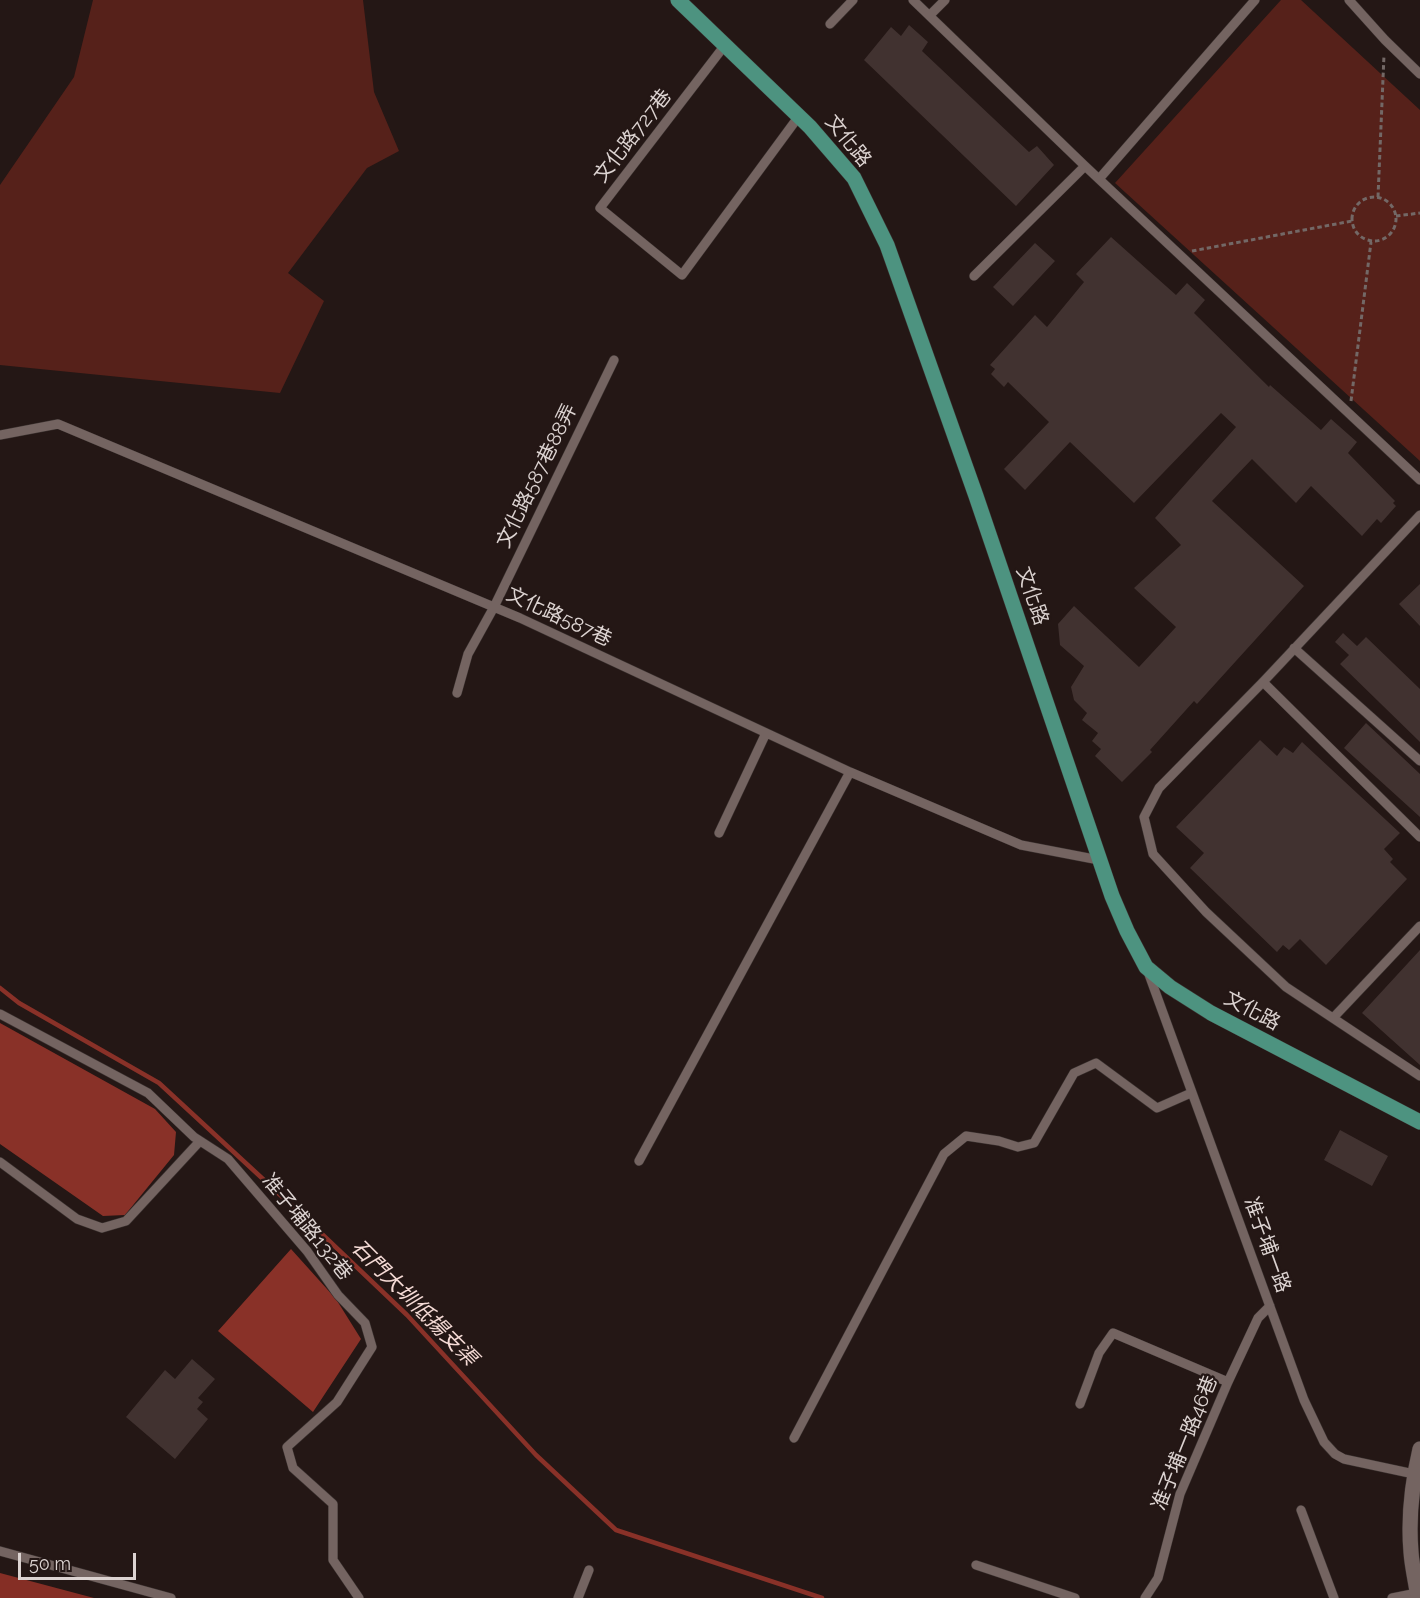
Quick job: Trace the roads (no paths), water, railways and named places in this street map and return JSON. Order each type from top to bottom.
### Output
[{"type":"main road","name":"文化路","points":[[678,0],[810,127],[854,178],[887,245],[976,496],[1099,860],[1127,931],[1146,967],[1170,987],[1211,1013],[1420,1122]]},
{"type":"main road","points":[[1418,1595],[1411,1552],[1410,1515],[1414,1474],[1420,1449]]},
{"type":"lane","points":[[830,24],[852,0]]},
{"type":"lane","points":[[913,0],[1085,166],[1420,480]]},
{"type":"lane","points":[[930,15],[945,0]]},
{"type":"lane","points":[[1100,179],[1255,0]]},
{"type":"lane","points":[[1349,0],[1420,74]]},
{"type":"lane","name":"文化路727巷","points":[[725,45],[600,208],[682,275],[799,116]]},
{"type":"lane","points":[[974,276],[1085,166]]},
{"type":"lane","name":"文化路587巷88弄","points":[[457,693],[468,654],[494,607],[614,360]]},
{"type":"lane","name":"文化路587巷","points":[[0,435],[58,424],[494,607],[850,772],[1021,845],[1099,860]]},
{"type":"lane","points":[[1420,515],[1160,788],[1144,817],[1153,854],[1206,912],[1286,987],[1420,1076]]},
{"type":"lane","points":[[1294,648],[1420,761]]},
{"type":"lane","points":[[1263,682],[1420,837]]},
{"type":"lane","points":[[719,833],[766,733]]},
{"type":"lane","points":[[639,1161],[850,772]]},
{"type":"lane","points":[[1333,1017],[1420,926]]},
{"type":"lane","name":"准子埔一路","points":[[1146,967],[1304,1400],[1324,1442],[1335,1455],[1344,1459],[1414,1474]]},
{"type":"lane","name":"准子埔路132巷","points":[[0,1014],[148,1094],[194,1137],[228,1159],[307,1251],[338,1295],[365,1323],[372,1347],[337,1402],[286,1447],[293,1468],[333,1504],[333,1560],[359,1598]]},
{"type":"lane","points":[[794,1438],[944,1154],[966,1136],[999,1141],[1018,1147],[1034,1143],[1074,1073],[1096,1064],[1157,1108],[1191,1093]]},
{"type":"lane","points":[[0,1162],[77,1219],[102,1228],[126,1221],[200,1141]]},
{"type":"lane","name":"准子埔一路46巷","points":[[1145,1598],[1158,1578],[1180,1494],[1258,1318],[1270,1306]]},
{"type":"lane","points":[[1080,1404],[1099,1353],[1113,1333],[1228,1383]]},
{"type":"lane","points":[[1301,1510],[1334,1598]]},
{"type":"lane","points":[[0,1551],[171,1598]]},
{"type":"lane","points":[[976,1565],[1075,1598]]},
{"type":"lane","points":[[579,1598],[589,1570]]},
{"type":"lane","points":[[1392,1598],[1418,1595]]},
{"type":"waterway","name":"石門大圳低揚支渠","points":[[0,988],[19,1003],[159,1083],[407,1315],[536,1455],[616,1530],[822,1598]]}]
